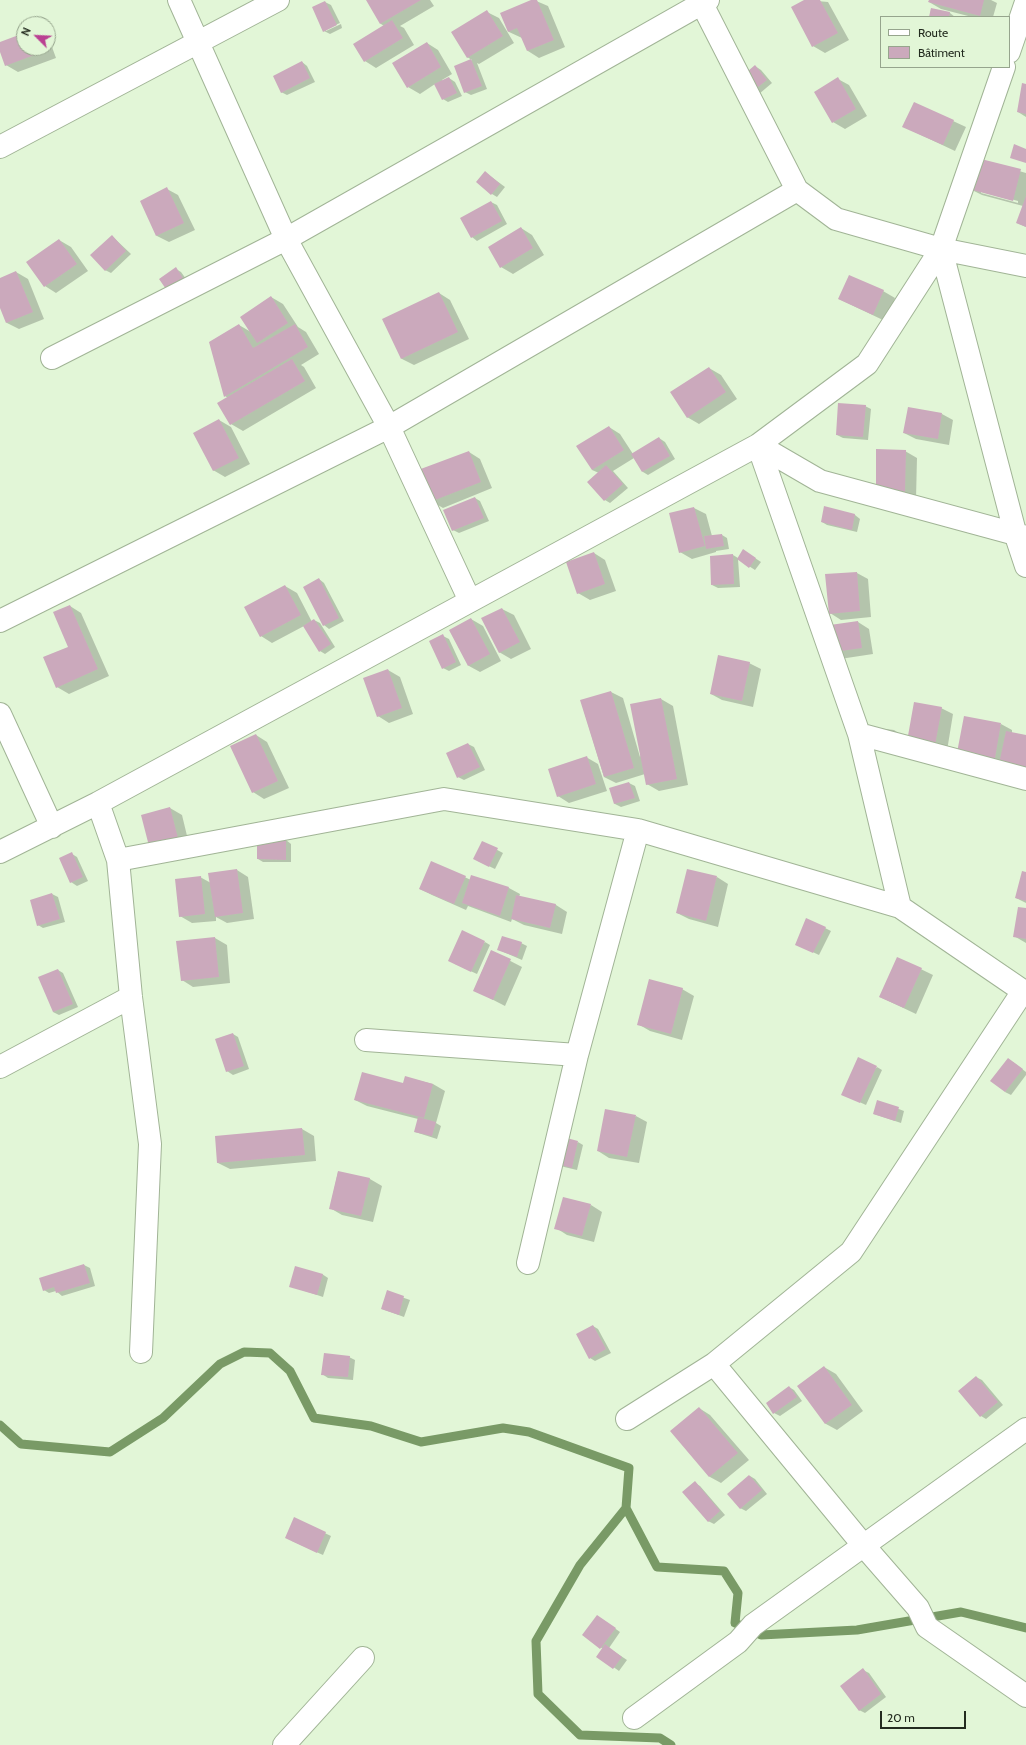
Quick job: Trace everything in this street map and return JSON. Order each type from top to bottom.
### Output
[{"type":"street","points":[[179,0],[286,239],[389,427],[470,601]]},
{"type":"street","points":[[0,147],[278,0]]},
{"type":"street","points":[[52,358],[286,239],[704,2],[797,190],[836,219],[941,249],[1026,266]]},
{"type":"street","points":[[1010,49],[1026,2]]},
{"type":"street","points":[[0,852],[98,803],[758,445],[867,364],[941,249],[1004,68]]},
{"type":"street","points":[[0,621],[389,427],[797,190]]},
{"type":"street","points":[[941,249],[1021,536],[1026,566]]},
{"type":"street","points":[[758,445],[820,481],[1021,536]]},
{"type":"street","points":[[758,445],[859,734],[900,908]]},
{"type":"street","points":[[0,714],[52,827]]},
{"type":"street","points":[[859,734],[1026,779]]},
{"type":"street","points":[[118,860],[444,799],[638,830],[900,908],[1025,991],[851,1252],[714,1364],[627,1419]]},
{"type":"street","points":[[98,803],[118,860],[131,997],[150,1144],[141,1352]]},
{"type":"street","points":[[528,1263],[577,1055],[638,830]]},
{"type":"street","points":[[0,1067],[131,997]]},
{"type":"street","points":[[366,1040],[577,1055]]},
{"type":"street","points":[[714,1364],[922,1617],[1026,1696]]},
{"type":"street","points":[[634,1718],[738,1642],[753,1625],[1026,1429]]},
{"type":"street","points":[[284,1745],[363,1658]]},
{"type":"building","points":[[366,0],[421,0],[380,24]]},
{"type":"building","points":[[531,0],[537,0],[554,40],[527,51],[517,28],[508,32],[500,13]]},
{"type":"building","points":[[804,0],[820,0],[838,33],[812,47],[791,7]]},
{"type":"building","points":[[929,0],[984,0],[980,16],[928,2]]},
{"type":"building","points":[[325,1],[337,25],[323,32],[312,7]]},
{"type":"building","points":[[931,8],[950,12],[949,16],[929,16]]},
{"type":"building","points":[[487,10],[503,36],[467,58],[451,32]]},
{"type":"building","points":[[392,20],[403,38],[364,62],[353,44]]},
{"type":"building","points":[[16,36],[16,56],[32,56],[5,66],[0,52],[0,42]]},
{"type":"building","points":[[427,42],[441,67],[407,88],[392,63]]},
{"type":"building","points":[[471,59],[482,86],[464,93],[454,66]]},
{"type":"building","points":[[302,61],[310,78],[281,93],[273,76]]},
{"type":"building","points":[[755,65],[767,80],[753,91],[741,77]]},
{"type":"building","points":[[449,77],[457,93],[442,100],[434,84]]},
{"type":"building","points":[[838,77],[856,109],[832,123],[814,92]]},
{"type":"building","points":[[1022,83],[1026,84],[1026,114],[1017,112]]},
{"type":"building","points":[[914,102],[954,120],[943,145],[902,127]]},
{"type":"building","points":[[1014,144],[1026,149],[1026,163],[1010,158]]},
{"type":"building","points":[[977,158],[1021,169],[1013,201],[969,189]]},
{"type":"building","points":[[485,171],[500,184],[491,195],[476,182]]},
{"type":"building","points":[[167,187],[184,223],[156,236],[140,201]]},
{"type":"building","points":[[1026,196],[1026,227],[1016,223]]},
{"type":"building","points":[[491,201],[502,221],[471,238],[460,218]]},
{"type":"building","points":[[521,227],[533,248],[500,268],[488,247]]},
{"type":"building","points":[[112,235],[126,251],[105,271],[90,255]]},
{"type":"building","points":[[59,239],[77,264],[44,287],[26,262]]},
{"type":"building","points":[[176,267],[184,280],[168,292],[159,279]]},
{"type":"building","points":[[16,271],[33,312],[6,323],[0,308],[0,278]]},
{"type":"building","points":[[849,275],[884,290],[873,315],[838,299]]},
{"type":"building","points":[[439,292],[458,332],[401,359],[382,319]]},
{"type":"building","points":[[271,296],[288,323],[257,343],[240,317]]},
{"type":"building","points":[[239,324],[253,348],[295,324],[308,347],[224,397],[209,342]]},
{"type":"building","points":[[292,359],[305,381],[230,425],[217,403]]},
{"type":"building","points":[[709,367],[726,392],[687,418],[670,392]]},
{"type":"building","points":[[838,403],[866,405],[863,437],[836,435]]},
{"type":"building","points":[[908,407],[942,413],[938,439],[903,433]]},
{"type":"building","points":[[219,419],[239,458],[213,471],[193,433]]},
{"type":"building","points":[[609,426],[624,450],[592,470],[576,446]]},
{"type":"building","points":[[659,437],[670,456],[642,472],[631,454]]},
{"type":"building","points":[[876,449],[906,450],[905,493],[876,492]]},
{"type":"building","points":[[469,451],[481,482],[430,502],[418,470]]},
{"type":"building","points":[[606,465],[623,484],[604,501],[587,482]]},
{"type":"building","points":[[475,497],[484,518],[452,531],[443,510]]},
{"type":"building","points":[[824,506],[855,514],[852,530],[821,522]]},
{"type":"building","points":[[694,507],[705,546],[679,553],[669,513]]},
{"type":"building","points":[[722,534],[724,546],[706,549],[704,536]]},
{"type":"building","points":[[743,549],[756,558],[749,568],[737,559]]},
{"type":"building","points":[[594,552],[605,584],[577,594],[566,562]]},
{"type":"building","points":[[733,554],[734,584],[711,585],[710,556]]},
{"type":"building","points":[[857,572],[860,611],[829,614],[825,574]]},
{"type":"building","points":[[319,578],[339,618],[323,626],[303,587]]},
{"type":"building","points":[[285,585],[301,615],[260,637],[244,607]]},
{"type":"building","points":[[70,605],[98,669],[56,688],[43,657],[68,647],[53,612]]},
{"type":"building","points":[[502,608],[520,642],[499,653],[481,618]]},
{"type":"building","points":[[471,618],[490,654],[468,666],[449,630]]},
{"type":"building","points":[[314,619],[331,644],[319,652],[303,626]]},
{"type":"building","points":[[858,621],[862,648],[827,653],[823,626]]},
{"type":"building","points":[[443,634],[456,662],[442,669],[429,641]]},
{"type":"building","points":[[718,655],[750,662],[742,701],[710,694]]},
{"type":"building","points":[[388,669],[402,708],[377,717],[363,678]]},
{"type":"building","points":[[611,691],[634,768],[604,777],[580,700]]},
{"type":"building","points":[[661,698],[677,779],[646,785],[630,704]]},
{"type":"building","points":[[914,702],[942,707],[934,751],[906,747]]},
{"type":"building","points":[[964,716],[1001,723],[993,770],[955,763]]},
{"type":"building","points":[[1006,731],[1026,735],[1026,779],[997,773]]},
{"type":"building","points":[[256,734],[278,781],[252,793],[230,746]]},
{"type":"building","points":[[468,743],[480,767],[457,778],[446,753]]},
{"type":"building","points":[[587,756],[596,784],[557,797],[548,769]]},
{"type":"building","points":[[629,782],[635,798],[614,804],[609,788]]},
{"type":"building","points":[[170,807],[178,838],[149,846],[141,815]]},
{"type":"building","points":[[257,839],[286,839],[286,860],[257,859]]},
{"type":"building","points":[[482,841],[498,848],[489,867],[473,859]]},
{"type":"building","points":[[72,852],[83,877],[70,883],[59,858]]},
{"type":"building","points":[[431,861],[466,876],[454,904],[419,889]]},
{"type":"building","points":[[237,869],[243,913],[215,917],[208,873]]},
{"type":"building","points":[[687,869],[717,876],[706,921],[676,913]]},
{"type":"building","points":[[1022,871],[1026,872],[1026,901],[1015,898]]},
{"type":"building","points":[[471,875],[509,887],[500,916],[462,903]]},
{"type":"building","points":[[201,876],[205,914],[179,917],[175,879]]},
{"type":"building","points":[[52,893],[60,919],[37,926],[30,900]]},
{"type":"building","points":[[516,895],[556,904],[550,928],[511,919]]},
{"type":"building","points":[[1018,907],[1026,908],[1026,939],[1013,937]]},
{"type":"building","points":[[806,918],[826,927],[813,953],[795,945]]},
{"type":"building","points":[[462,930],[485,941],[471,972],[448,961]]},
{"type":"building","points":[[502,936],[522,942],[517,957],[497,950]]},
{"type":"building","points":[[215,937],[219,977],[181,981],[176,941]]},
{"type":"building","points":[[491,950],[511,959],[493,1000],[473,991]]},
{"type":"building","points":[[897,957],[922,968],[904,1008],[879,997]]},
{"type":"building","points":[[58,969],[73,1004],[53,1012],[38,977]]},
{"type":"building","points":[[649,979],[683,988],[671,1034],[637,1025]]},
{"type":"building","points":[[233,1033],[244,1066],[226,1072],[215,1039]]},
{"type":"building","points":[[858,1057],[877,1066],[860,1103],[841,1095]]},
{"type":"building","points":[[1008,1058],[1023,1069],[1005,1092],[990,1081]]},
{"type":"building","points":[[362,1072],[403,1083],[405,1076],[433,1084],[424,1118],[354,1100]]},
{"type":"building","points":[[877,1100],[899,1107],[895,1121],[873,1114]]},
{"type":"building","points":[[605,1109],[636,1115],[627,1157],[597,1151]]},
{"type":"building","points":[[418,1117],[436,1122],[432,1136],[414,1132]]},
{"type":"building","points":[[302,1128],[305,1155],[217,1163],[215,1136]]},
{"type":"building","points":[[559,1136],[578,1141],[572,1168],[553,1163]]},
{"type":"building","points":[[338,1171],[370,1178],[361,1216],[329,1209]]},
{"type":"building","points":[[563,1197],[591,1204],[582,1236],[554,1229]]},
{"type":"building","points":[[84,1264],[90,1283],[56,1293],[54,1287],[43,1291],[39,1278]]},
{"type":"building","points":[[295,1266],[323,1274],[317,1295],[289,1287]]},
{"type":"building","points":[[387,1290],[404,1296],[399,1315],[381,1309]]},
{"type":"building","points":[[593,1325],[606,1349],[589,1359],[576,1334]]},
{"type":"building","points":[[324,1353],[350,1356],[348,1377],[321,1375]]},
{"type":"building","points":[[824,1366],[852,1405],[825,1424],[797,1386]]},
{"type":"building","points":[[976,1376],[998,1402],[980,1417],[958,1391]]},
{"type":"building","points":[[789,1386],[797,1397],[773,1414],[766,1403]]},
{"type":"building","points":[[699,1407],[738,1453],[709,1477],[670,1431]]},
{"type":"building","points":[[749,1475],[762,1490],[740,1509],[727,1494]]},
{"type":"building","points":[[695,1481],[720,1511],[708,1522],[682,1492]]},
{"type":"building","points":[[294,1517],[326,1532],[317,1553],[285,1538]]},
{"type":"building","points":[[597,1615],[616,1628],[600,1649],[582,1635]]},
{"type":"building","points":[[605,1644],[622,1657],[613,1669],[596,1657]]},
{"type":"building","points":[[863,1668],[881,1694],[859,1711],[840,1686]]},
{"type":"waterway","points":[[0,1425],[21,1444],[110,1452],[163,1418],[220,1364],[244,1352],[270,1353],[290,1371],[314,1418],[371,1426],[421,1442],[503,1428],[529,1432],[629,1468],[626,1508],[657,1567],[724,1571],[738,1593],[735,1623],[761,1635],[857,1630],[961,1612],[1026,1628]]},
{"type":"waterway","points":[[626,1508],[580,1565],[536,1641],[538,1694],[580,1735],[660,1738],[671,1745]]}]
